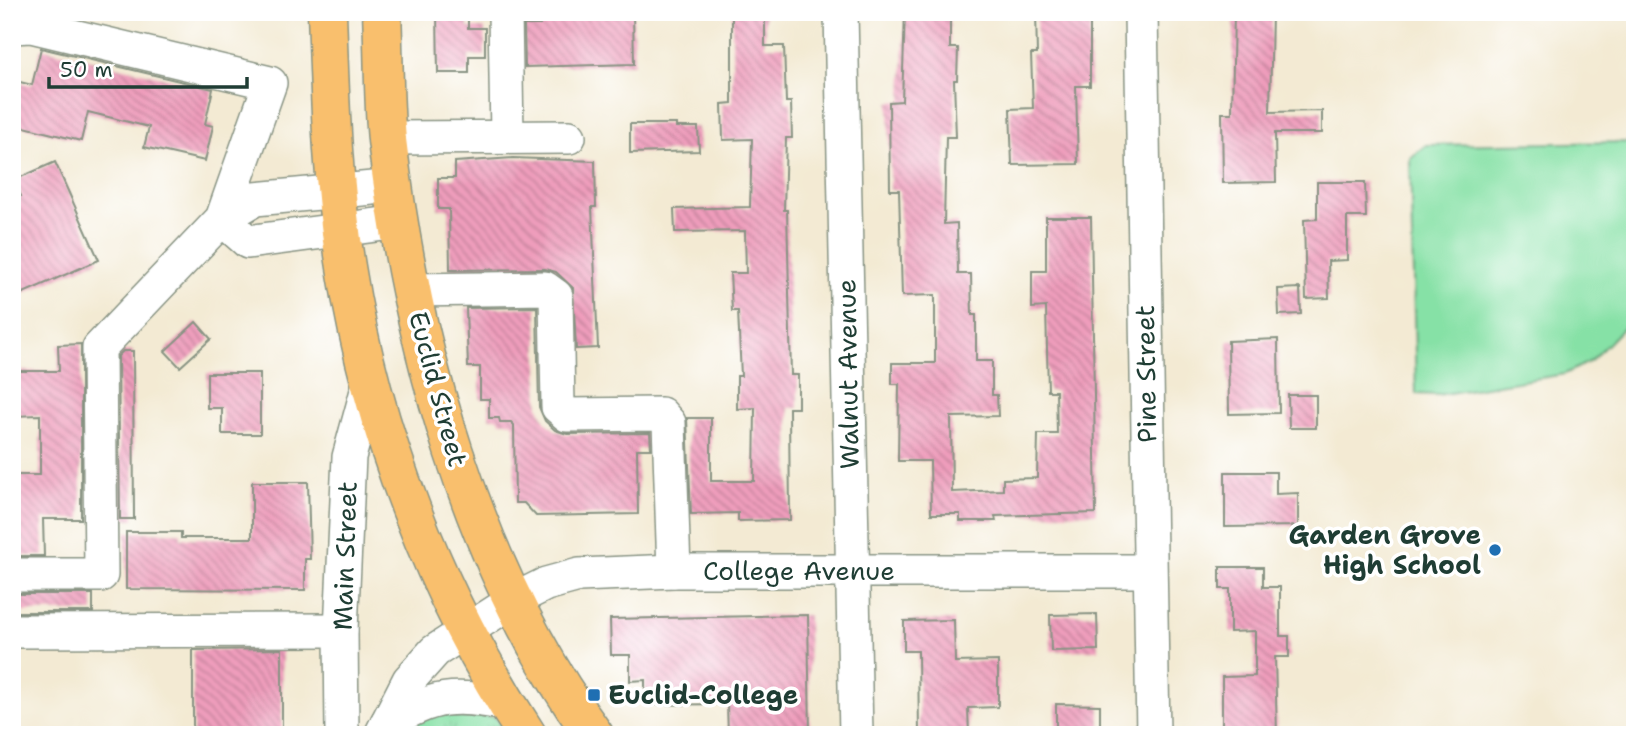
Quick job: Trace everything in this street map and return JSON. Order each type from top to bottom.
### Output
[{"type":"main road","points":[[327,12],[330,114],[341,230],[356,325],[370,380],[415,515],[464,632],[517,720]]},
{"type":"main road","name":"Euclid Street","points":[[382,12],[387,138],[411,290],[435,396],[463,481],[514,600],[561,690],[594,735]]},
{"type":"street","points":[[505,12],[507,137]]},
{"type":"street","name":"Walnut Avenue","points":[[841,12],[856,735]]},
{"type":"street","name":"Pine Street","points":[[1141,12],[1153,735]]},
{"type":"street","points":[[12,27],[31,26],[270,83],[222,219]]},
{"type":"street","points":[[387,138],[569,136]]},
{"type":"street","points":[[12,575],[102,575],[99,348],[222,219],[255,199],[337,193],[397,204]]},
{"type":"street","points":[[222,219],[248,242],[341,230],[397,204]]},
{"type":"street","points":[[411,290],[545,288],[556,296],[558,407],[567,415],[661,414],[669,423],[674,571]]},
{"type":"street","name":"Main Street","points":[[342,735],[341,630],[350,444],[370,380]]},
{"type":"street","name":"College Avenue","points":[[464,632],[514,600],[546,584],[579,575],[674,571],[1149,571]]},
{"type":"street","points":[[12,631],[341,630]]},
{"type":"street","points":[[384,729],[423,660],[464,632]]},
{"type":"street","points":[[384,729],[421,703],[459,697],[517,720]]},
{"type":"green space","points":[[1635,142],[1635,310],[1627,324],[1591,361],[1565,374],[1437,395],[1416,394],[1410,158],[1426,145]]},
{"type":"green space","points":[[439,713],[495,717],[507,735],[401,735],[418,720]]},
{"type":"building","points":[[437,12],[468,12],[468,28],[485,28],[485,56],[469,56],[469,73],[438,73]]},
{"type":"building","points":[[539,12],[633,12],[634,64],[525,67],[524,25],[540,25]]},
{"type":"building","points":[[732,12],[765,12],[765,46],[784,46],[786,102],[791,102],[792,138],[786,138],[784,210],[787,210],[791,375],[798,375],[798,408],[789,408],[790,520],[738,521],[738,513],[691,514],[687,418],[711,418],[711,481],[754,481],[755,408],[737,409],[737,376],[741,376],[738,311],[732,311],[730,273],[746,273],[745,231],[675,232],[674,209],[750,207],[752,139],[723,140],[722,104],[732,103]]},
{"type":"building","points":[[905,12],[950,12],[950,48],[958,48],[957,80],[954,80],[956,137],[946,137],[944,224],[957,223],[958,274],[971,274],[972,315],[976,315],[976,361],[992,361],[992,395],[997,395],[998,416],[951,417],[952,492],[1003,490],[1003,479],[1037,478],[1038,434],[1057,434],[1056,391],[1048,391],[1046,307],[1032,308],[1032,271],[1046,271],[1046,217],[1091,217],[1096,513],[995,516],[996,521],[960,521],[960,514],[931,514],[930,461],[898,461],[899,384],[892,384],[892,363],[935,363],[935,295],[902,296],[899,190],[890,190],[889,102],[902,101]]},
{"type":"building","points":[[1036,12],[1090,12],[1090,86],[1076,86],[1078,164],[1012,165],[1010,109],[1033,108],[1031,54],[1037,54]]},
{"type":"building","points":[[1234,12],[1272,12],[1270,112],[1322,111],[1322,133],[1275,133],[1276,182],[1223,183],[1222,113],[1232,113]]},
{"type":"building","points":[[41,48],[213,89],[205,124],[213,126],[205,161],[144,147],[149,127],[88,112],[81,141],[12,124],[12,80],[32,85]]},
{"type":"building","points":[[630,124],[698,127],[699,151],[630,153]]},
{"type":"building","points":[[513,158],[595,161],[596,207],[592,207],[598,348],[576,349],[573,288],[556,272],[545,269],[450,270],[449,209],[438,209],[438,178],[455,178],[455,162]]},
{"type":"building","points":[[55,162],[99,260],[12,298],[12,198],[21,196],[14,180]]},
{"type":"building","points":[[1317,182],[1365,182],[1366,217],[1347,217],[1347,260],[1328,261],[1329,298],[1306,299],[1304,220],[1317,219]]},
{"type":"building","points":[[1300,288],[1301,314],[1279,315],[1278,289]]},
{"type":"building","points":[[537,307],[539,407],[545,421],[555,430],[567,434],[650,433],[651,449],[637,449],[638,514],[536,516],[524,503],[515,503],[514,425],[511,422],[500,422],[499,418],[489,418],[489,399],[480,399],[480,367],[468,367],[466,308]]},
{"type":"building","points":[[196,322],[211,339],[180,367],[165,351]]},
{"type":"building","points":[[1278,339],[1279,413],[1229,414],[1228,341]]},
{"type":"building","points":[[81,344],[81,519],[43,519],[44,556],[12,556],[12,475],[40,475],[40,415],[12,416],[12,371],[59,371],[58,345]]},
{"type":"building","points":[[123,351],[133,351],[134,519],[120,519],[118,356]]},
{"type":"building","points":[[207,373],[260,373],[260,434],[222,434],[222,408],[207,408]]},
{"type":"building","points":[[1288,395],[1316,395],[1316,428],[1289,428]]},
{"type":"building","points":[[1225,472],[1276,472],[1276,494],[1298,493],[1298,526],[1225,527]]},
{"type":"building","points":[[252,482],[308,482],[310,559],[305,559],[305,590],[126,589],[126,532],[181,532],[181,538],[252,538]]},
{"type":"building","points":[[1220,567],[1263,567],[1263,587],[1280,587],[1280,636],[1289,636],[1289,657],[1275,657],[1277,735],[1222,735],[1222,677],[1255,676],[1255,631],[1230,632],[1230,589],[1220,589]]},
{"type":"building","points":[[12,594],[93,594],[93,612],[12,612]]},
{"type":"building","points":[[1097,614],[1098,650],[1051,651],[1050,615]]},
{"type":"building","points":[[808,615],[810,735],[728,735],[727,704],[645,705],[645,680],[630,681],[630,655],[611,655],[610,619]]},
{"type":"building","points":[[954,620],[955,662],[998,661],[998,707],[968,708],[969,735],[919,735],[918,651],[904,651],[904,621]]},
{"type":"building","points":[[282,649],[282,735],[193,735],[193,650]]},
{"type":"building","points":[[1056,704],[1100,705],[1100,735],[1056,735]]},
{"type":"place","name":"Garden Grove High School","points":[[1495,550]]},
{"type":"place","name":"Euclid-College","points":[[594,695]]}]
